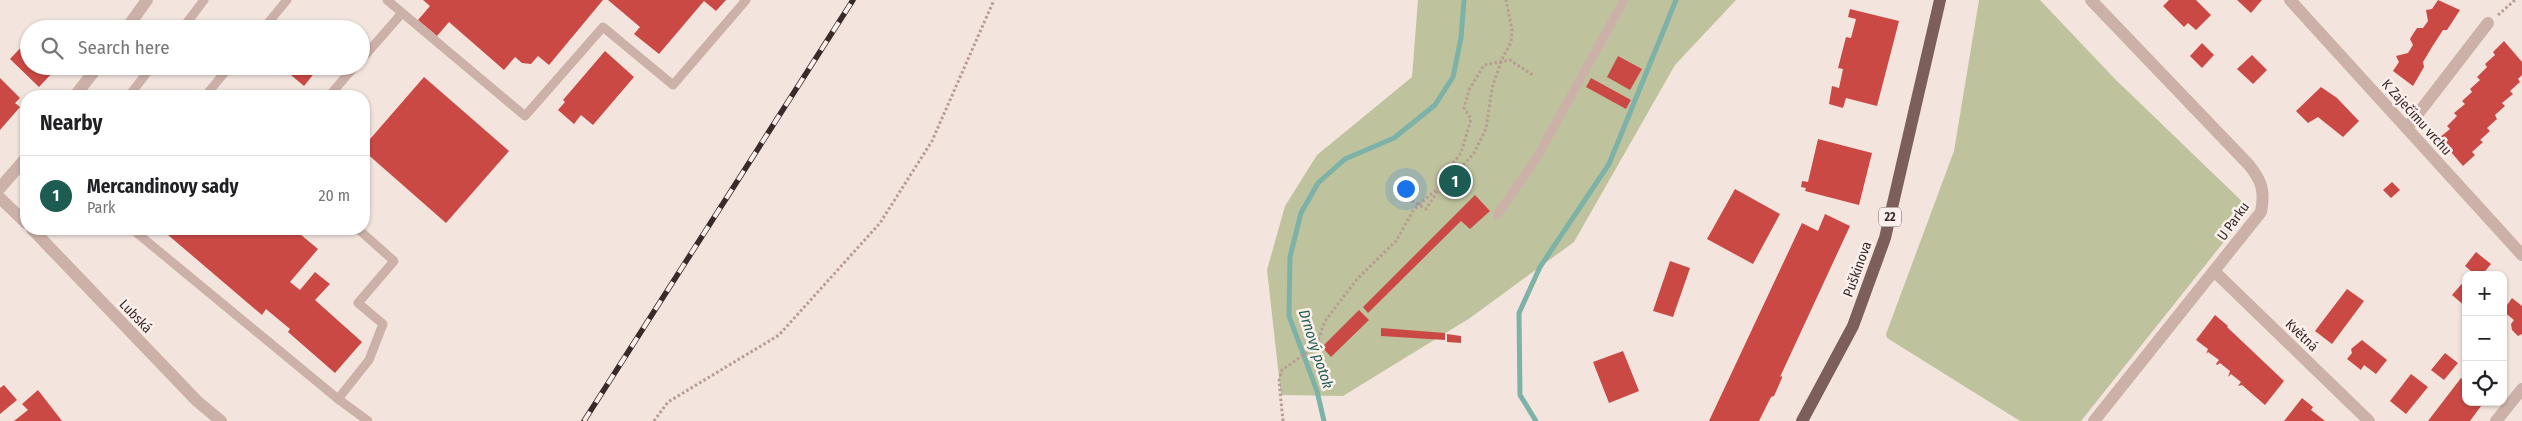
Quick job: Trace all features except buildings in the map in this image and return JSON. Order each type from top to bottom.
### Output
[{"type":"main road","name":"Puškinova","points":[[1802,421],[1853,326],[1885,238],[1940,0]]},
{"type":"street","points":[[133,20],[147,0]]},
{"type":"street","name":"K Zaječímu vrchu","points":[[2290,0],[2522,255]]},
{"type":"street","name":"U Parku","points":[[2094,421],[2261,212],[2264,196],[2261,180],[2249,164],[2096,2]]},
{"type":"street","points":[[2407,128],[2488,23]]},
{"type":"street","points":[[80,90],[91,75]]},
{"type":"street","points":[[0,188],[20,165]]},
{"type":"street","points":[[0,198],[20,217]]},
{"type":"street","name":"Lubská","points":[[38,235],[197,401],[221,421]]},
{"type":"street","name":"Květná","points":[[2214,271],[2369,421]]},
{"type":"street","points":[[2496,421],[2522,389]]},
{"type":"lane","points":[[189,20],[204,0]]},
{"type":"lane","points":[[270,20],[287,0]]},
{"type":"lane","points":[[386,0],[525,116],[603,27],[674,85],[746,0]]},
{"type":"lane","points":[[1497,215],[1537,157],[1624,0]]},
{"type":"lane","points":[[370,50],[402,13]]},
{"type":"lane","points":[[134,90],[145,75]]},
{"type":"lane","points":[[210,90],[223,75]]},
{"type":"lane","points":[[334,90],[347,75]]},
{"type":"lane","points":[[139,235],[338,399],[368,421]]},
{"type":"lane","points":[[338,399],[369,360],[383,324],[358,303],[394,261],[365,235]]},
{"type":"path","points":[[654,421],[668,402],[779,334],[880,223],[932,142],[994,0]]},
{"type":"path","points":[[1283,421],[1279,380],[1284,366],[1311,351],[1316,346],[1325,320],[1357,279],[1396,241],[1413,211],[1430,194],[1452,178],[1474,153],[1486,129],[1492,88],[1502,59],[1511,42],[1512,29],[1506,0]]},
{"type":"path","points":[[2488,23],[2516,0]]},
{"type":"path","points":[[1399,193],[1426,209],[1444,174],[1461,153],[1471,119],[1464,108],[1469,90],[1484,65],[1510,60],[1533,75]]},
{"type":"green space","points":[[1418,0],[1736,0],[1675,65],[1574,242],[1470,318],[1343,396],[1281,395],[1267,270],[1285,206],[1317,155],[1412,77]]},
{"type":"green space","points":[[1979,0],[2040,0],[2115,79],[2250,209],[2081,421],[2020,421],[1887,338],[1886,334],[1954,151]]},
{"type":"waterway","name":"Drnový potok","points":[[1324,421],[1317,391],[1289,316],[1290,257],[1301,213],[1318,183],[1345,159],[1394,138],[1435,105],[1453,77],[1461,38],[1464,0]]},
{"type":"waterway","points":[[1536,421],[1520,395],[1519,313],[1540,267],[1609,164],[1676,0]]},
{"type":"railway","points":[[584,421],[853,0]]},
{"type":"place","name":"Mercandinovy sady","points":[[1455,181]]}]
